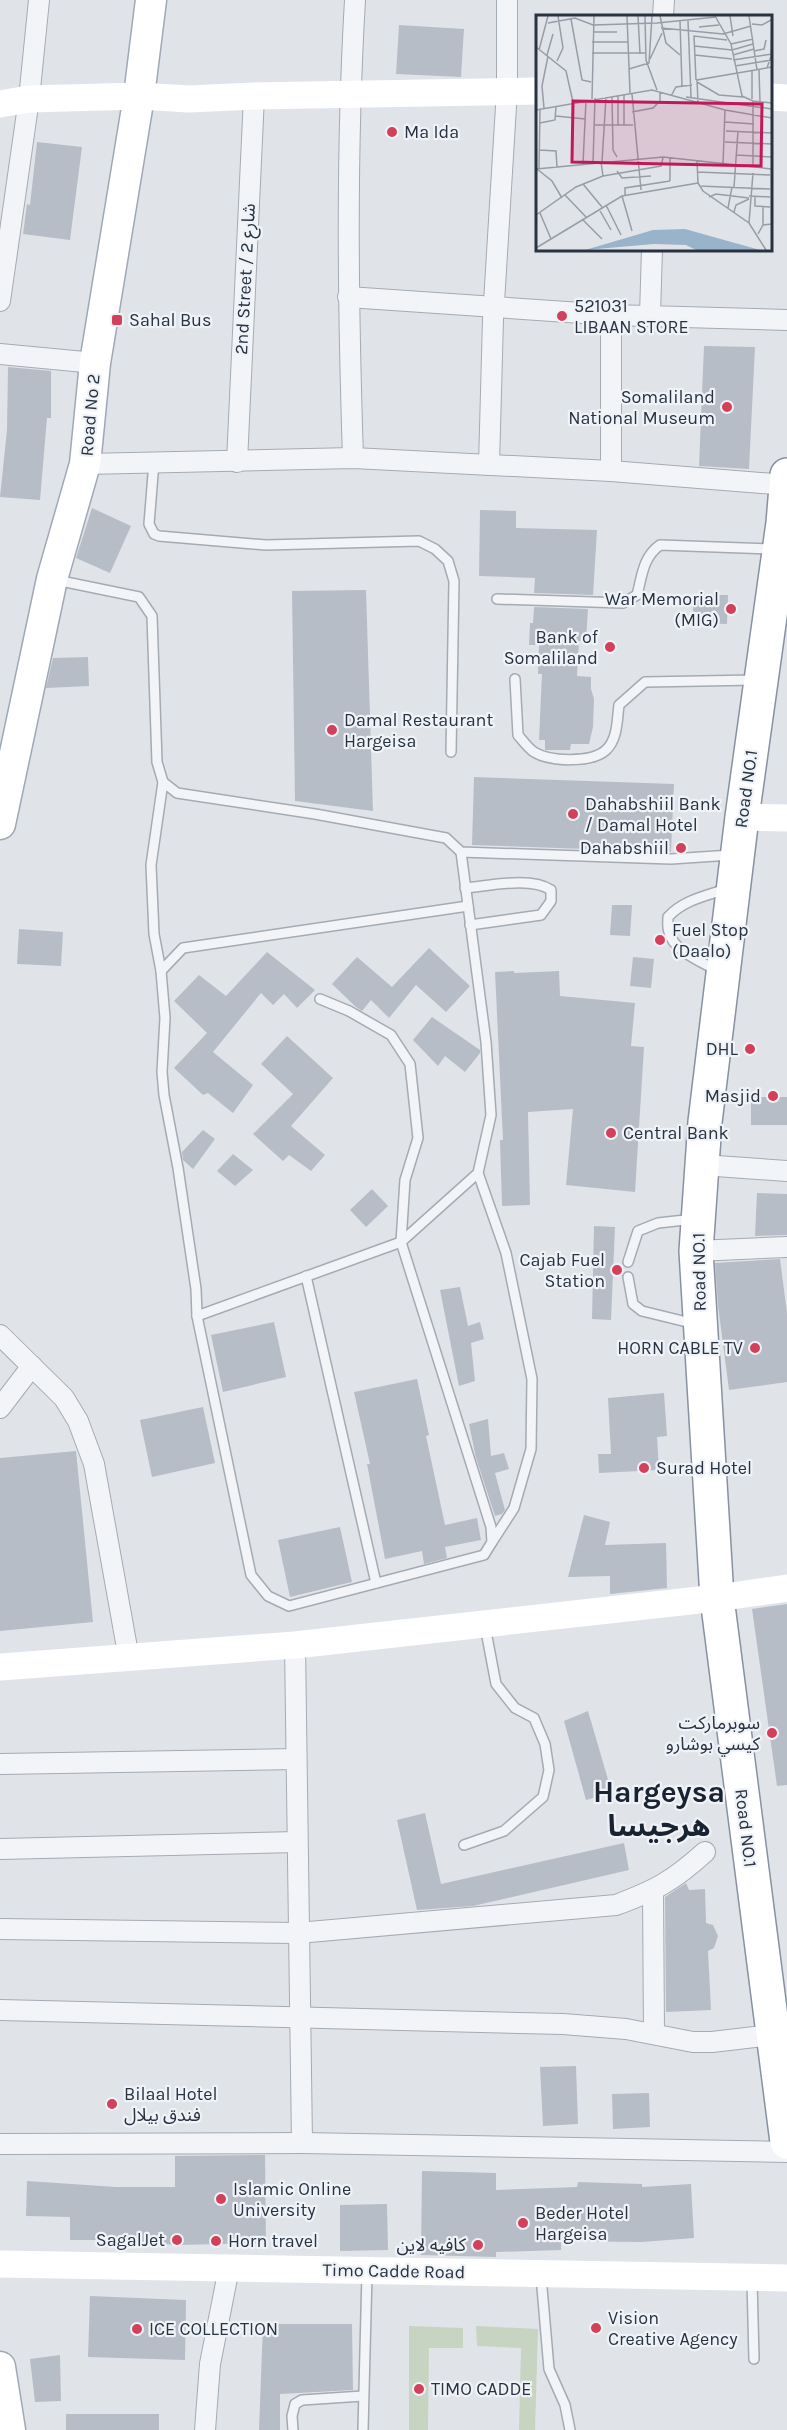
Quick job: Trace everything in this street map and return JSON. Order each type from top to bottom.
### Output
[{"type":"highway","name":"Road NO.1","points":[[787,475],[783,532],[737,854],[705,1122],[696,1251],[717,1598],[778,2044],[787,2142]]},
{"type":"main road","name":"Road No 2","points":[[1,816],[52,579],[85,464],[95,363],[139,96],[151,0]]},
{"type":"main road","points":[[0,104],[29,99],[139,96],[189,99],[536,91]]},
{"type":"main road","points":[[772,97],[787,98]]},
{"type":"main road","points":[[742,817],[787,818]]},
{"type":"main road","points":[[0,1667],[295,1645],[717,1598],[787,1588]]},
{"type":"main road","name":"Timo Cadde Road","points":[[0,2264],[787,2278]]},
{"type":"main road","points":[[0,2367],[10,2430]]},
{"type":"street","points":[[0,301],[29,99],[39,0]]},
{"type":"street","points":[[353,458],[348,297],[349,95],[355,0]]},
{"type":"street","points":[[489,465],[507,90],[507,0]]},
{"type":"street","points":[[663,15],[664,0]]},
{"type":"street","name":"2nd Street / شارع 2","points":[[237,462],[254,96]]},
{"type":"street","points":[[650,315],[652,250]]},
{"type":"street","points":[[348,297],[611,315],[787,320]]},
{"type":"street","points":[[611,315],[611,471]]},
{"type":"street","points":[[0,354],[95,363]]},
{"type":"street","points":[[85,464],[353,458],[611,471],[786,485]]},
{"type":"street","points":[[702,1165],[787,1171]]},
{"type":"street","points":[[696,1251],[787,1247]]},
{"type":"street","points":[[0,1335],[64,1398],[74,1413],[94,1464],[129,1659]]},
{"type":"street","points":[[0,1408],[32,1366]]},
{"type":"street","points":[[295,1645],[302,2142]]},
{"type":"street","points":[[0,1764],[296,1760]]},
{"type":"street","points":[[0,1849],[297,1842]]},
{"type":"street","points":[[0,1929],[298,1933],[616,1905],[653,1892],[678,1876],[705,1852]]},
{"type":"street","points":[[653,1892],[654,2034]]},
{"type":"street","points":[[0,2010],[563,2024],[626,2028],[693,2042],[778,2044]]},
{"type":"street","points":[[0,2144],[302,2142],[787,2152]]},
{"type":"street","points":[[205,2430],[210,2364],[230,2268]]},
{"type":"lane","points":[[154,462],[149,524],[154,534],[159,536],[266,545],[419,541],[435,549],[448,561],[454,581],[455,606],[451,752]]},
{"type":"lane","points":[[497,599],[623,603],[637,595],[646,560],[651,552],[660,545],[783,532]]},
{"type":"lane","points":[[52,579],[139,597],[152,616],[157,762],[163,782],[152,865],[154,934],[161,970],[165,1018],[162,1072],[164,1095],[178,1168],[196,1289],[197,1316],[251,1575],[268,1596],[289,1606],[484,1555],[514,1508],[531,1449],[532,1379],[506,1253],[478,1173],[491,1115],[486,1042],[461,852],[446,838],[315,814],[177,793],[163,782]]},
{"type":"lane","points":[[515,679],[518,735],[534,752],[551,760],[588,758],[606,750],[616,733],[619,705],[645,682],[761,680]]},
{"type":"lane","points":[[461,852],[671,859],[737,854]]},
{"type":"lane","points":[[465,888],[531,882],[544,885],[551,890],[551,901],[541,915],[470,925]]},
{"type":"lane","points":[[723,974],[686,952],[674,942],[669,932],[668,917],[675,909],[687,902],[733,886]]},
{"type":"lane","points":[[161,970],[183,948],[468,906]]},
{"type":"lane","points":[[320,999],[349,1011],[392,1035],[410,1064],[418,1138],[405,1180],[401,1242],[491,1527],[492,1542]]},
{"type":"lane","points":[[197,1316],[401,1242],[478,1173]]},
{"type":"lane","points":[[628,1262],[638,1231],[658,1223],[698,1218]]},
{"type":"lane","points":[[306,1276],[376,1583]]},
{"type":"lane","points":[[628,1277],[633,1304],[642,1311],[700,1326]]},
{"type":"lane","points":[[464,1845],[504,1831],[543,1797],[549,1770],[545,1744],[534,1718],[515,1708],[496,1684],[484,1624]]},
{"type":"lane","points":[[363,2430],[368,2270]]},
{"type":"lane","points":[[541,2273],[549,2369],[565,2405],[570,2430]]},
{"type":"lane","points":[[752,2277],[754,2359]]},
{"type":"lane","points":[[293,2430],[292,2416],[295,2404],[302,2400],[363,2396]]},
{"type":"green space","name":"TIMO CADDE","points":[[409,2326],[463,2328],[463,2348],[429,2348],[428,2430],[409,2430]]},
{"type":"green space","name":"TIMO CADDE","points":[[476,2326],[538,2329],[535,2430],[519,2430],[521,2348],[477,2346]]},
{"type":"building","points":[[399,25],[464,29],[461,77],[396,74]]},
{"type":"building","points":[[37,142],[82,147],[70,240],[23,234],[27,204],[30,205]]},
{"type":"building","name":"Somaliland National Museum","points":[[704,346],[755,347],[749,469],[699,466]]},
{"type":"building","points":[[8,367],[51,371],[51,418],[47,418],[40,500],[0,497],[7,430]]},
{"type":"building","points":[[92,508],[131,526],[110,573],[76,558]]},
{"type":"building","points":[[480,510],[516,511],[516,528],[597,530],[593,595],[534,593],[535,578],[479,576]]},
{"type":"building","name":"Damal Restaurant Hargeisa","points":[[366,590],[373,811],[295,801],[292,591]]},
{"type":"building","points":[[693,595],[728,595],[727,624],[693,623]]},
{"type":"building","points":[[534,607],[588,609],[586,640],[579,641],[577,676],[591,677],[594,699],[593,727],[589,744],[571,744],[570,750],[545,750],[545,740],[539,740],[542,674],[538,674],[539,645],[529,645],[530,623],[533,623]]},
{"type":"building","points":[[88,657],[89,686],[46,688],[53,658]]},
{"type":"building","name":"Dahabshiil Bank / Damal Hotel","points":[[474,777],[674,784],[671,852],[472,845]]},
{"type":"building","points":[[612,905],[632,905],[630,936],[610,935]]},
{"type":"building","points":[[19,929],[63,932],[61,966],[17,964]]},
{"type":"building","points":[[429,948],[470,986],[446,1012],[416,985],[389,1018],[371,1000],[362,1011],[332,984],[357,957],[392,987]]},
{"type":"building","points":[[267,952],[315,990],[297,1008],[284,994],[273,1005],[261,993],[213,1052],[253,1085],[233,1113],[208,1093],[203,1095],[174,1068],[207,1033],[174,1001],[199,975],[226,996]]},
{"type":"building","points":[[633,957],[654,959],[651,988],[630,986]]},
{"type":"building","points":[[514,971],[514,973],[559,971],[560,996],[635,1003],[631,1046],[644,1047],[635,1192],[566,1185],[573,1109],[528,1112],[530,1205],[502,1206],[500,1140],[503,1140],[495,972]]},
{"type":"building","points":[[432,1017],[480,1050],[465,1072],[445,1056],[438,1066],[413,1040]]},
{"type":"building","points":[[287,1036],[333,1078],[291,1126],[325,1155],[311,1171],[289,1155],[283,1161],[253,1134],[293,1094],[261,1064]]},
{"type":"building","points":[[751,1097],[787,1097],[787,1125],[751,1125]]},
{"type":"building","points":[[203,1130],[215,1139],[193,1169],[183,1160],[182,1152]]},
{"type":"building","points":[[233,1154],[253,1170],[235,1186],[217,1171]]},
{"type":"building","points":[[372,1189],[388,1206],[366,1227],[350,1210]]},
{"type":"building","points":[[757,1193],[787,1194],[787,1235],[755,1236]]},
{"type":"building","name":"Cajab Fuel Station","points":[[594,1226],[615,1227],[611,1320],[592,1319]]},
{"type":"building","name":"HORN CABLE TV","points":[[780,1259],[787,1313],[787,1382],[729,1390],[715,1263]]},
{"type":"building","points":[[460,1287],[468,1326],[480,1322],[484,1339],[471,1343],[475,1381],[459,1386],[440,1290]]},
{"type":"building","points":[[274,1322],[286,1377],[223,1392],[211,1335]]},
{"type":"building","points":[[417,1379],[429,1435],[426,1436],[445,1525],[477,1518],[481,1540],[445,1547],[447,1558],[424,1564],[422,1551],[385,1559],[367,1464],[370,1464],[354,1392]]},
{"type":"building","points":[[664,1393],[667,1436],[657,1437],[659,1470],[599,1473],[598,1454],[611,1454],[608,1398]]},
{"type":"building","points":[[203,1407],[215,1463],[152,1477],[140,1420]]},
{"type":"building","points":[[488,1419],[491,1456],[504,1453],[509,1469],[495,1473],[505,1510],[502,1514],[495,1516],[476,1458],[469,1424]]},
{"type":"building","points":[[76,1451],[93,1622],[0,1631],[0,1458]]},
{"type":"building","points":[[584,1515],[610,1522],[605,1545],[666,1543],[667,1588],[610,1594],[610,1576],[568,1577]]},
{"type":"building","points":[[340,1527],[352,1582],[290,1597],[278,1540]]},
{"type":"building","points":[[787,1604],[787,1785],[777,1786],[752,1609]]},
{"type":"building","points":[[588,1711],[612,1793],[586,1800],[564,1721]]},
{"type":"building","points":[[425,1813],[441,1884],[624,1843],[629,1870],[473,1906],[417,1910],[397,1820]]},
{"type":"building","points":[[686,1883],[689,1890],[705,1889],[706,1923],[713,1925],[718,1936],[714,1948],[708,1951],[711,2010],[666,2012],[665,1897]]},
{"type":"building","points":[[576,2066],[578,2124],[543,2126],[540,2067]]},
{"type":"building","points":[[649,2093],[650,2127],[613,2129],[612,2094]]},
{"type":"building","points":[[265,2155],[266,2243],[177,2245],[114,2240],[70,2240],[70,2217],[26,2216],[27,2181],[116,2187],[175,2187],[175,2156]]},
{"type":"building","points":[[422,2171],[496,2173],[496,2190],[577,2187],[578,2182],[642,2184],[642,2187],[691,2184],[694,2238],[642,2242],[561,2241],[561,2250],[496,2252],[496,2257],[421,2255]]},
{"type":"building","points":[[387,2204],[388,2250],[340,2251],[340,2205]]},
{"type":"building","name":"ICE COLLECTION","points":[[90,2296],[186,2300],[185,2360],[88,2357]]},
{"type":"building","points":[[263,2324],[352,2324],[353,2390],[280,2394],[280,2430],[259,2430]]},
{"type":"building","points":[[60,2355],[61,2401],[35,2402],[30,2359]]},
{"type":"building","points":[[66,2414],[159,2414],[159,2430],[66,2430]]},
{"type":"place","name":"Ma Ida","points":[[392,132]]},
{"type":"place","name":"521031 LIBAAN STORE","points":[[562,316]]},
{"type":"place","name":"Sahal Bus","points":[[117,320]]},
{"type":"place","name":"Somaliland National Museum","points":[[727,407]]},
{"type":"place","name":"War Memorial (MIG)","points":[[731,609]]},
{"type":"place","name":"Bank of Somaliland","points":[[610,647]]},
{"type":"place","name":"Damal Restaurant Hargeisa","points":[[332,730]]},
{"type":"place","name":"Dahabshiil Bank / Damal Hotel","points":[[573,814]]},
{"type":"place","name":"Dahabshiil","points":[[681,848]]},
{"type":"place","name":"Fuel Stop (Daalo)","points":[[660,940]]},
{"type":"place","name":"DHL","points":[[750,1049]]},
{"type":"place","name":"Masjid","points":[[773,1096]]},
{"type":"place","name":"Central Bank","points":[[611,1133]]},
{"type":"place","name":"Cajab Fuel Station","points":[[617,1270]]},
{"type":"place","name":"HORN CABLE TV","points":[[755,1348]]},
{"type":"place","name":"Surad Hotel","points":[[644,1468]]},
{"type":"place","name":"سوبرماركت كيسي بوشارو","points":[[772,1733]]},
{"type":"place","name":"Bilaal Hotel فندق بيلال","points":[[112,2104]]},
{"type":"place","name":"Islamic Online University","points":[[221,2199]]},
{"type":"place","name":"Beder Hotel Hargeisa","points":[[523,2223]]},
{"type":"place","name":"SagalJet","points":[[177,2240]]},
{"type":"place","name":"Horn travel","points":[[216,2241]]},
{"type":"place","name":"كافيه لاين","points":[[478,2245]]},
{"type":"place","name":"Vision Creative Agency","points":[[596,2328]]},
{"type":"place","name":"ICE COLLECTION","points":[[137,2329]]},
{"type":"place","name":"TIMO CADDE","points":[[419,2389]]},
{"type":"district","name":"Hargeysa هرجيسا","points":[[659,1809]]}]
